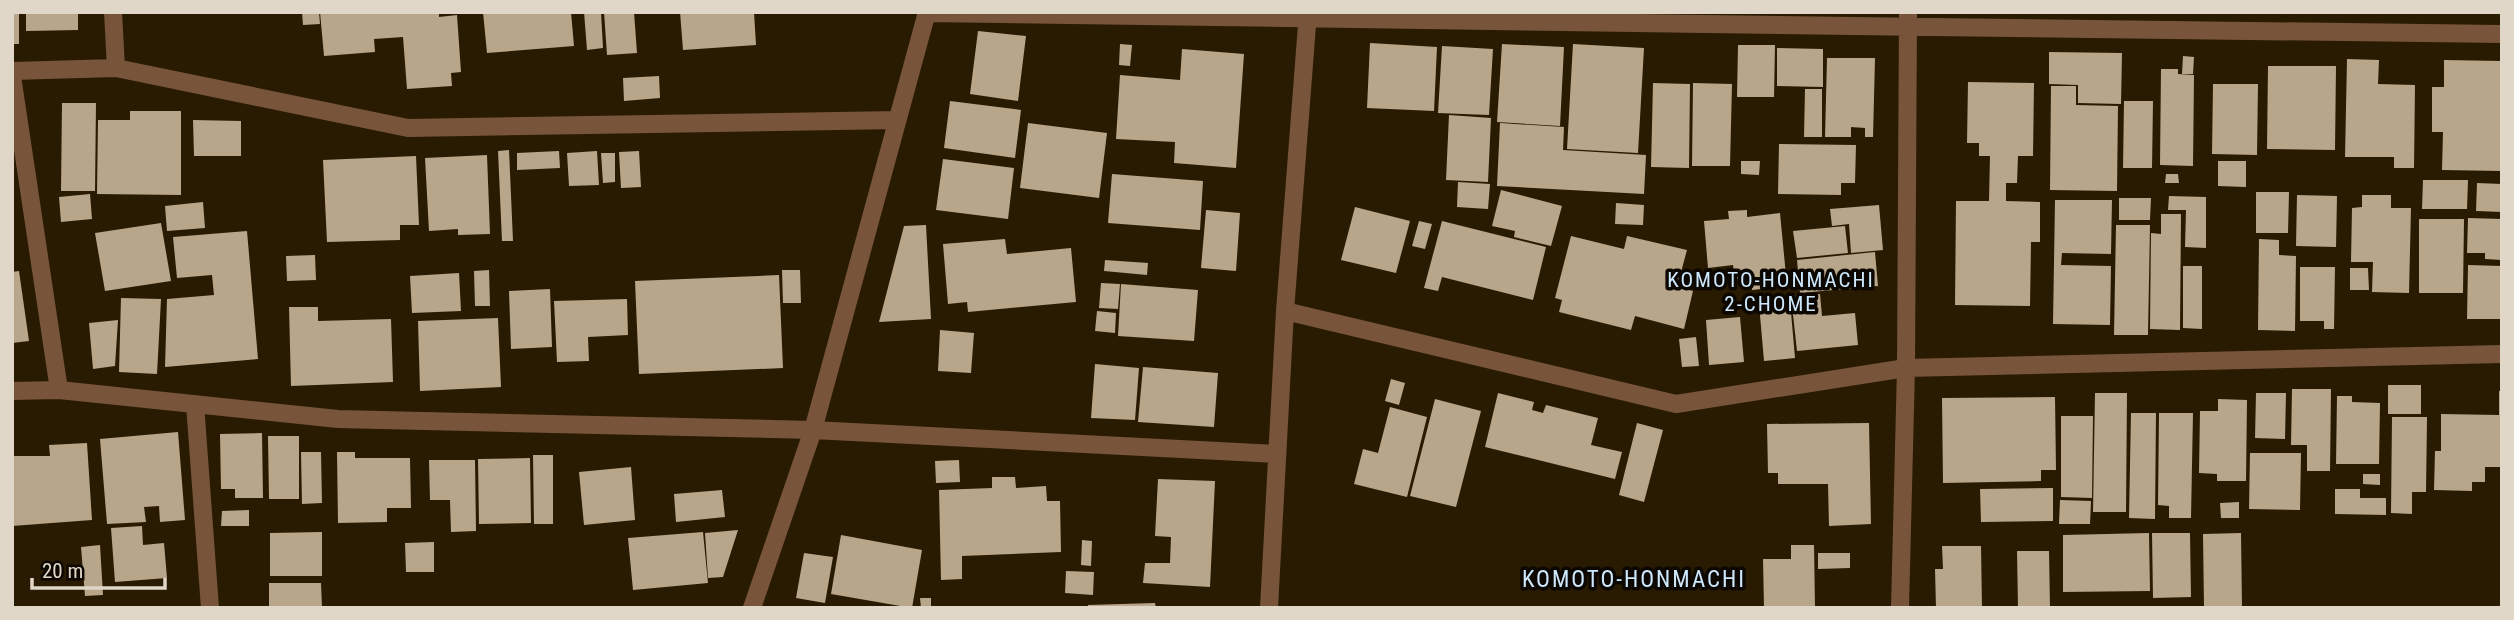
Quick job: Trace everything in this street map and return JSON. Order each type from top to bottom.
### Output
[{"type":"street","points":[[113,12],[116,68]]},
{"type":"street","points":[[752,608],[813,430],[927,13],[1908,19],[2502,34]]},
{"type":"street","points":[[1269,608],[1285,310],[1308,17]]},
{"type":"street","points":[[1900,608],[1906,368],[1908,19]]},
{"type":"street","points":[[59,390],[12,73],[116,68],[408,128],[897,120]]},
{"type":"street","points":[[1285,310],[1676,404],[1906,368],[2502,354]]},
{"type":"street","points":[[12,391],[59,390],[338,419],[813,430],[1277,454]]},
{"type":"street","points":[[195,404],[210,608]]},
{"type":"building","points":[[12,12],[19,12],[19,44],[12,44]]},
{"type":"building","points":[[26,12],[78,12],[78,30],[26,31]]},
{"type":"building","points":[[302,12],[319,12],[320,24],[303,25]]},
{"type":"building","points":[[320,12],[439,12],[439,17],[457,15],[461,72],[451,73],[452,86],[407,89],[403,37],[374,39],[375,52],[324,56]]},
{"type":"building","points":[[483,12],[571,12],[574,46],[487,53]]},
{"type":"building","points":[[584,12],[601,12],[603,48],[587,50]]},
{"type":"building","points":[[604,12],[634,12],[637,53],[607,55]]},
{"type":"building","points":[[680,12],[754,12],[756,45],[683,50]]},
{"type":"building","points":[[978,31],[1026,36],[1018,101],[970,94]]},
{"type":"building","points":[[1370,43],[1437,47],[1434,111],[1367,108]]},
{"type":"building","points":[[1120,44],[1132,45],[1130,66],[1119,65]]},
{"type":"building","points":[[1502,44],[1564,47],[1560,126],[1497,122]]},
{"type":"building","points":[[1573,44],[1644,48],[1638,153],[1567,149]]},
{"type":"building","points":[[1738,45],[1775,45],[1774,97],[1737,97]]},
{"type":"building","points":[[1442,46],[1493,49],[1489,115],[1438,113]]},
{"type":"building","points":[[1777,48],[1823,49],[1823,87],[1777,86]]},
{"type":"building","points":[[1182,49],[1244,54],[1236,168],[1174,163],[1175,142],[1116,139],[1120,75],[1180,80]]},
{"type":"building","points":[[2049,52],[2122,53],[2121,104],[2078,103],[2078,85],[2049,84]]},
{"type":"building","points":[[2183,56],[2194,57],[2193,74],[2182,74]]},
{"type":"building","points":[[1827,58],[1875,58],[1873,137],[1865,137],[1865,128],[1851,127],[1851,137],[1825,137]]},
{"type":"building","points":[[2347,59],[2379,60],[2378,84],[2415,85],[2414,168],[2394,168],[2394,157],[2345,157]]},
{"type":"building","points":[[2444,60],[2502,61],[2502,171],[2442,170],[2443,132],[2432,132],[2432,87],[2444,87]]},
{"type":"building","points":[[2268,66],[2336,66],[2335,150],[2267,149]]},
{"type":"building","points":[[2161,69],[2178,69],[2178,74],[2194,75],[2193,166],[2160,165]]},
{"type":"building","points":[[659,76],[660,98],[624,101],[623,78]]},
{"type":"building","points":[[1968,82],[2034,83],[2033,156],[2018,156],[2017,183],[2006,183],[2006,201],[2040,202],[2040,242],[2031,242],[2030,306],[1955,305],[1956,201],[1989,201],[1990,156],[1979,156],[1979,143],[1967,143]]},
{"type":"building","points":[[1653,83],[1690,84],[1689,168],[1651,167]]},
{"type":"building","points":[[1693,83],[1732,84],[1730,166],[1692,166]]},
{"type":"building","points":[[2213,84],[2258,84],[2257,155],[2212,154]]},
{"type":"building","points":[[2051,86],[2076,86],[2076,105],[2118,106],[2117,191],[2050,190]]},
{"type":"building","points":[[1805,89],[1822,89],[1822,137],[1804,137]]},
{"type":"building","points":[[950,101],[1021,110],[1015,158],[944,148]]},
{"type":"building","points":[[2124,101],[2153,101],[2152,168],[2123,168]]},
{"type":"building","points":[[62,103],[96,103],[95,191],[61,191]]},
{"type":"building","points":[[130,111],[181,111],[181,195],[97,194],[98,120],[130,120]]},
{"type":"building","points":[[1449,115],[1491,118],[1488,182],[1446,180]]},
{"type":"building","points":[[193,120],[241,121],[241,156],[194,156]]},
{"type":"building","points":[[1028,123],[1107,133],[1099,198],[1020,188]]},
{"type":"building","points":[[1500,123],[1564,127],[1563,150],[1646,155],[1644,194],[1497,186]]},
{"type":"building","points":[[1779,144],[1856,145],[1855,183],[1841,183],[1841,195],[1778,194]]},
{"type":"building","points":[[509,150],[513,241],[502,241],[498,151]]},
{"type":"building","points":[[559,151],[560,168],[517,170],[517,153]]},
{"type":"building","points":[[597,151],[599,185],[569,186],[567,153]]},
{"type":"building","points":[[639,151],[641,187],[621,188],[619,152]]},
{"type":"building","points":[[601,153],[615,153],[615,182],[603,183]]},
{"type":"building","points":[[487,155],[490,234],[458,235],[458,229],[429,231],[425,158]]},
{"type":"building","points":[[416,156],[419,225],[400,225],[400,240],[327,242],[323,160]]},
{"type":"building","points":[[943,159],[1014,168],[1008,219],[936,210]]},
{"type":"building","points":[[1741,161],[1760,161],[1759,175],[1741,174]]},
{"type":"building","points":[[2218,161],[2246,161],[2246,187],[2218,186]]},
{"type":"building","points":[[1112,174],[1203,181],[1200,230],[1108,223]]},
{"type":"building","points":[[2166,174],[2178,174],[2179,183],[2165,183]]},
{"type":"building","points":[[2423,180],[2468,180],[2467,209],[2422,209]]},
{"type":"building","points":[[1458,182],[1490,184],[1488,209],[1457,207]]},
{"type":"building","points":[[2477,183],[2502,184],[2502,212],[2476,211]]},
{"type":"building","points":[[1501,190],[1562,206],[1551,246],[1514,237],[1515,231],[1492,226]]},
{"type":"building","points":[[2256,192],[2289,192],[2288,233],[2256,233]]},
{"type":"building","points":[[90,194],[92,219],[61,222],[59,197]]},
{"type":"building","points":[[2297,195],[2337,196],[2336,247],[2296,246]]},
{"type":"building","points":[[2362,195],[2391,195],[2391,208],[2411,208],[2409,293],[2372,292],[2373,262],[2351,262],[2352,208],[2362,207]]},
{"type":"building","points":[[2169,196],[2206,197],[2206,248],[2185,247],[2186,210],[2168,210]]},
{"type":"building","points":[[2119,198],[2151,198],[2150,220],[2119,220]]},
{"type":"building","points":[[2055,200],[2112,200],[2111,254],[2062,253],[2061,265],[2111,266],[2110,325],[2053,324]]},
{"type":"building","points":[[203,202],[205,228],[167,231],[165,206]]},
{"type":"building","points":[[1616,203],[1644,205],[1643,225],[1615,224]]},
{"type":"building","points":[[1879,205],[1883,250],[1851,253],[1849,224],[1832,226],[1830,209]]},
{"type":"building","points":[[1355,207],[1410,221],[1396,273],[1341,260]]},
{"type":"building","points":[[1206,210],[1240,213],[1236,271],[1201,268]]},
{"type":"building","points":[[1747,210],[1747,217],[1780,213],[1787,286],[1752,290],[1751,277],[1735,279],[1733,265],[1708,268],[1704,221],[1729,219],[1728,211]]},
{"type":"building","points":[[2161,214],[2181,214],[2180,330],[2150,329],[2151,233],[2161,234]]},
{"type":"building","points":[[2468,218],[2502,219],[2502,260],[2485,259],[2485,253],[2467,253]]},
{"type":"building","points":[[2419,219],[2464,219],[2463,293],[2419,293]]},
{"type":"building","points":[[1419,221],[1432,224],[1425,249],[1412,246]]},
{"type":"building","points":[[1442,221],[1546,247],[1533,300],[1442,277],[1438,291],[1424,288]]},
{"type":"building","points":[[161,223],[171,281],[105,291],[95,233]]},
{"type":"building","points":[[926,225],[931,319],[879,322],[904,226]]},
{"type":"building","points":[[2116,225],[2150,225],[2148,335],[2114,335]]},
{"type":"building","points":[[1845,226],[1848,253],[1797,258],[1793,231]]},
{"type":"building","points":[[247,231],[258,359],[165,367],[167,299],[214,295],[212,275],[177,278],[173,237]]},
{"type":"building","points":[[1571,236],[1624,249],[1627,236],[1687,250],[1677,287],[1693,291],[1684,329],[1635,316],[1631,330],[1559,312],[1562,300],[1555,298]]},
{"type":"building","points":[[1005,239],[1007,254],[1071,248],[1076,302],[968,312],[967,302],[948,304],[943,244]]},
{"type":"building","points":[[2259,239],[2279,240],[2279,255],[2296,256],[2295,331],[2258,330]]},
{"type":"building","points":[[1875,252],[1878,286],[1800,293],[1797,260]]},
{"type":"building","points":[[315,255],[316,280],[287,281],[286,256]]},
{"type":"building","points":[[1105,260],[1148,263],[1147,275],[1104,271]]},
{"type":"building","points":[[2468,265],[2502,266],[2502,319],[2467,319]]},
{"type":"building","points":[[2183,266],[2202,266],[2202,329],[2183,328]]},
{"type":"building","points":[[2300,267],[2335,267],[2334,329],[2324,329],[2324,321],[2300,321]]},
{"type":"building","points":[[2350,268],[2368,268],[2369,290],[2350,290]]},
{"type":"building","points":[[489,270],[490,306],[475,306],[474,271]]},
{"type":"building","points":[[782,270],[800,270],[801,303],[783,303]]},
{"type":"building","points":[[19,271],[29,341],[12,343],[12,272]]},
{"type":"building","points":[[459,273],[461,311],[412,313],[410,276]]},
{"type":"building","points":[[779,275],[783,368],[639,374],[635,281]]},
{"type":"building","points":[[1101,283],[1120,284],[1118,309],[1099,308]]},
{"type":"building","points":[[1121,284],[1198,290],[1194,341],[1118,336]]},
{"type":"building","points":[[550,289],[552,347],[511,349],[509,291]]},
{"type":"building","points":[[1820,294],[1822,316],[1855,313],[1858,345],[1797,351],[1791,296]]},
{"type":"building","points":[[121,298],[161,299],[157,374],[119,372]]},
{"type":"building","points":[[627,299],[628,335],[588,337],[589,361],[557,362],[554,301]]},
{"type":"building","points":[[1790,301],[1795,358],[1764,361],[1759,304]]},
{"type":"building","points":[[289,307],[318,307],[318,321],[391,319],[393,382],[291,386]]},
{"type":"building","points":[[1097,311],[1116,313],[1115,333],[1095,331]]},
{"type":"building","points":[[1740,317],[1744,362],[1709,365],[1706,320]]},
{"type":"building","points":[[498,318],[501,387],[420,391],[418,321]]},
{"type":"building","points":[[118,320],[115,366],[93,369],[89,323]]},
{"type":"building","points":[[940,330],[974,333],[971,373],[938,371]]},
{"type":"building","points":[[1696,337],[1699,366],[1682,367],[1679,339]]},
{"type":"building","points":[[1095,364],[1139,368],[1135,420],[1091,418]]},
{"type":"building","points":[[1143,367],[1218,373],[1214,427],[1138,422]]},
{"type":"building","points":[[1391,379],[1405,383],[1399,405],[1385,401]]},
{"type":"building","points":[[2388,385],[2421,385],[2421,414],[2388,414]]},
{"type":"building","points":[[2292,389],[2331,389],[2330,471],[2307,471],[2307,445],[2291,445]]},
{"type":"building","points":[[2499,391],[2502,391],[2502,467],[2485,467],[2485,482],[2472,482],[2472,491],[2434,490],[2435,451],[2441,451],[2441,414],[2499,415]]},
{"type":"building","points":[[1498,393],[1534,402],[1532,410],[1543,413],[1546,405],[1598,418],[1591,445],[1622,452],[1615,479],[1485,447]]},
{"type":"building","points":[[2095,393],[2127,393],[2126,512],[2093,512]]},
{"type":"building","points":[[2256,393],[2286,393],[2285,439],[2255,438]]},
{"type":"building","points":[[2337,396],[2352,396],[2352,402],[2380,403],[2379,464],[2336,464]]},
{"type":"building","points":[[2055,397],[2056,470],[2041,470],[2041,481],[1943,483],[1942,398]]},
{"type":"building","points":[[1435,399],[1481,411],[1456,507],[1410,496]]},
{"type":"building","points":[[2218,399],[2247,400],[2246,481],[2217,481],[2217,474],[2199,473],[2200,411],[2218,411]]},
{"type":"building","points":[[1390,407],[1427,417],[1407,497],[1354,484],[1363,449],[1378,453]]},
{"type":"building","points":[[2131,413],[2156,413],[2155,519],[2129,518]]},
{"type":"building","points":[[2159,413],[2193,413],[2191,518],[2169,518],[2169,506],[2158,505]]},
{"type":"building","points":[[2061,416],[2093,416],[2092,498],[2061,497]]},
{"type":"building","points":[[2392,417],[2427,417],[2426,492],[2412,492],[2412,514],[2391,513]]},
{"type":"building","points":[[1637,423],[1663,430],[1644,502],[1619,495]]},
{"type":"building","points":[[1869,423],[1871,524],[1829,526],[1828,484],[1778,484],[1778,473],[1768,473],[1767,424]]},
{"type":"building","points":[[178,432],[185,520],[160,522],[159,506],[144,507],[146,522],[107,524],[100,439]]},
{"type":"building","points":[[262,433],[263,498],[235,498],[235,489],[221,489],[220,434]]},
{"type":"building","points":[[268,436],[299,436],[299,499],[269,499]]},
{"type":"building","points":[[87,443],[92,520],[12,526],[12,456],[50,456],[49,445]]},
{"type":"building","points":[[301,452],[321,452],[322,503],[302,504]]},
{"type":"building","points":[[337,452],[355,452],[355,458],[410,458],[411,508],[387,508],[387,522],[338,523]]},
{"type":"building","points":[[2250,453],[2301,453],[2300,510],[2249,509]]},
{"type":"building","points":[[533,455],[553,455],[553,524],[534,524]]},
{"type":"building","points":[[530,458],[531,523],[479,524],[478,459]]},
{"type":"building","points":[[429,460],[475,460],[476,531],[451,532],[450,500],[430,500]]},
{"type":"building","points":[[959,460],[960,482],[936,483],[935,461]]},
{"type":"building","points":[[631,467],[635,520],[584,525],[579,472]]},
{"type":"building","points":[[2363,474],[2380,474],[2380,485],[2363,484]]},
{"type":"building","points":[[992,477],[1015,477],[1016,488],[1046,486],[1047,501],[1060,501],[1061,552],[962,556],[962,579],[941,580],[939,490],[992,488]]},
{"type":"building","points":[[1158,479],[1215,481],[1210,587],[1143,583],[1145,563],[1170,563],[1171,537],[1155,536]]},
{"type":"building","points":[[2053,488],[2053,521],[1981,522],[1980,489]]},
{"type":"building","points":[[2335,489],[2360,489],[2360,498],[2386,498],[2386,515],[2335,514]]},
{"type":"building","points":[[722,490],[725,517],[676,522],[674,494]]},
{"type":"building","points":[[2060,500],[2091,501],[2090,524],[2059,524]]},
{"type":"building","points":[[2239,502],[2239,518],[2221,518],[2220,503]]},
{"type":"building","points":[[249,510],[249,526],[221,526],[222,511]]},
{"type":"building","points":[[142,526],[143,545],[164,543],[167,578],[115,582],[111,528]]},
{"type":"building","points":[[738,530],[723,577],[708,578],[705,533]]},
{"type":"building","points":[[322,532],[322,576],[270,576],[270,533]]},
{"type":"building","points":[[703,532],[708,583],[633,590],[628,538]]},
{"type":"building","points":[[2149,533],[2150,591],[2063,592],[2063,535]]},
{"type":"building","points":[[2152,533],[2190,533],[2191,597],[2153,598]]},
{"type":"building","points":[[2241,533],[2242,608],[2204,608],[2203,534]]},
{"type":"building","points":[[841,535],[922,550],[912,608],[831,594]]},
{"type":"building","points":[[1082,540],[1092,541],[1091,566],[1081,565]]},
{"type":"building","points":[[434,542],[434,572],[406,572],[405,543]]},
{"type":"building","points":[[100,545],[103,595],[85,596],[81,547]]},
{"type":"building","points":[[1791,545],[1814,545],[1815,608],[1764,608],[1763,559],[1791,559]]},
{"type":"building","points":[[1942,546],[1981,546],[1982,608],[1936,608],[1935,569],[1943,569]]},
{"type":"building","points":[[2017,551],[2049,551],[2050,608],[2018,608]]},
{"type":"building","points":[[804,553],[833,557],[825,603],[796,598]]},
{"type":"building","points":[[1818,553],[1850,553],[1850,568],[1818,569]]},
{"type":"building","points":[[1066,571],[1094,572],[1093,595],[1065,593]]},
{"type":"building","points":[[269,583],[321,583],[322,608],[269,608]]},
{"type":"building","points":[[920,598],[931,598],[931,608],[921,608]]},
{"type":"building","points":[[1155,603],[1156,608],[1088,608],[1088,605]]},
{"type":"district","name":"KOMOTO-HONMACHI 2-CHOME","points":[[1771,292]]},
{"type":"district","name":"KOMOTO-HONMACHI","points":[[1634,579]]}]
